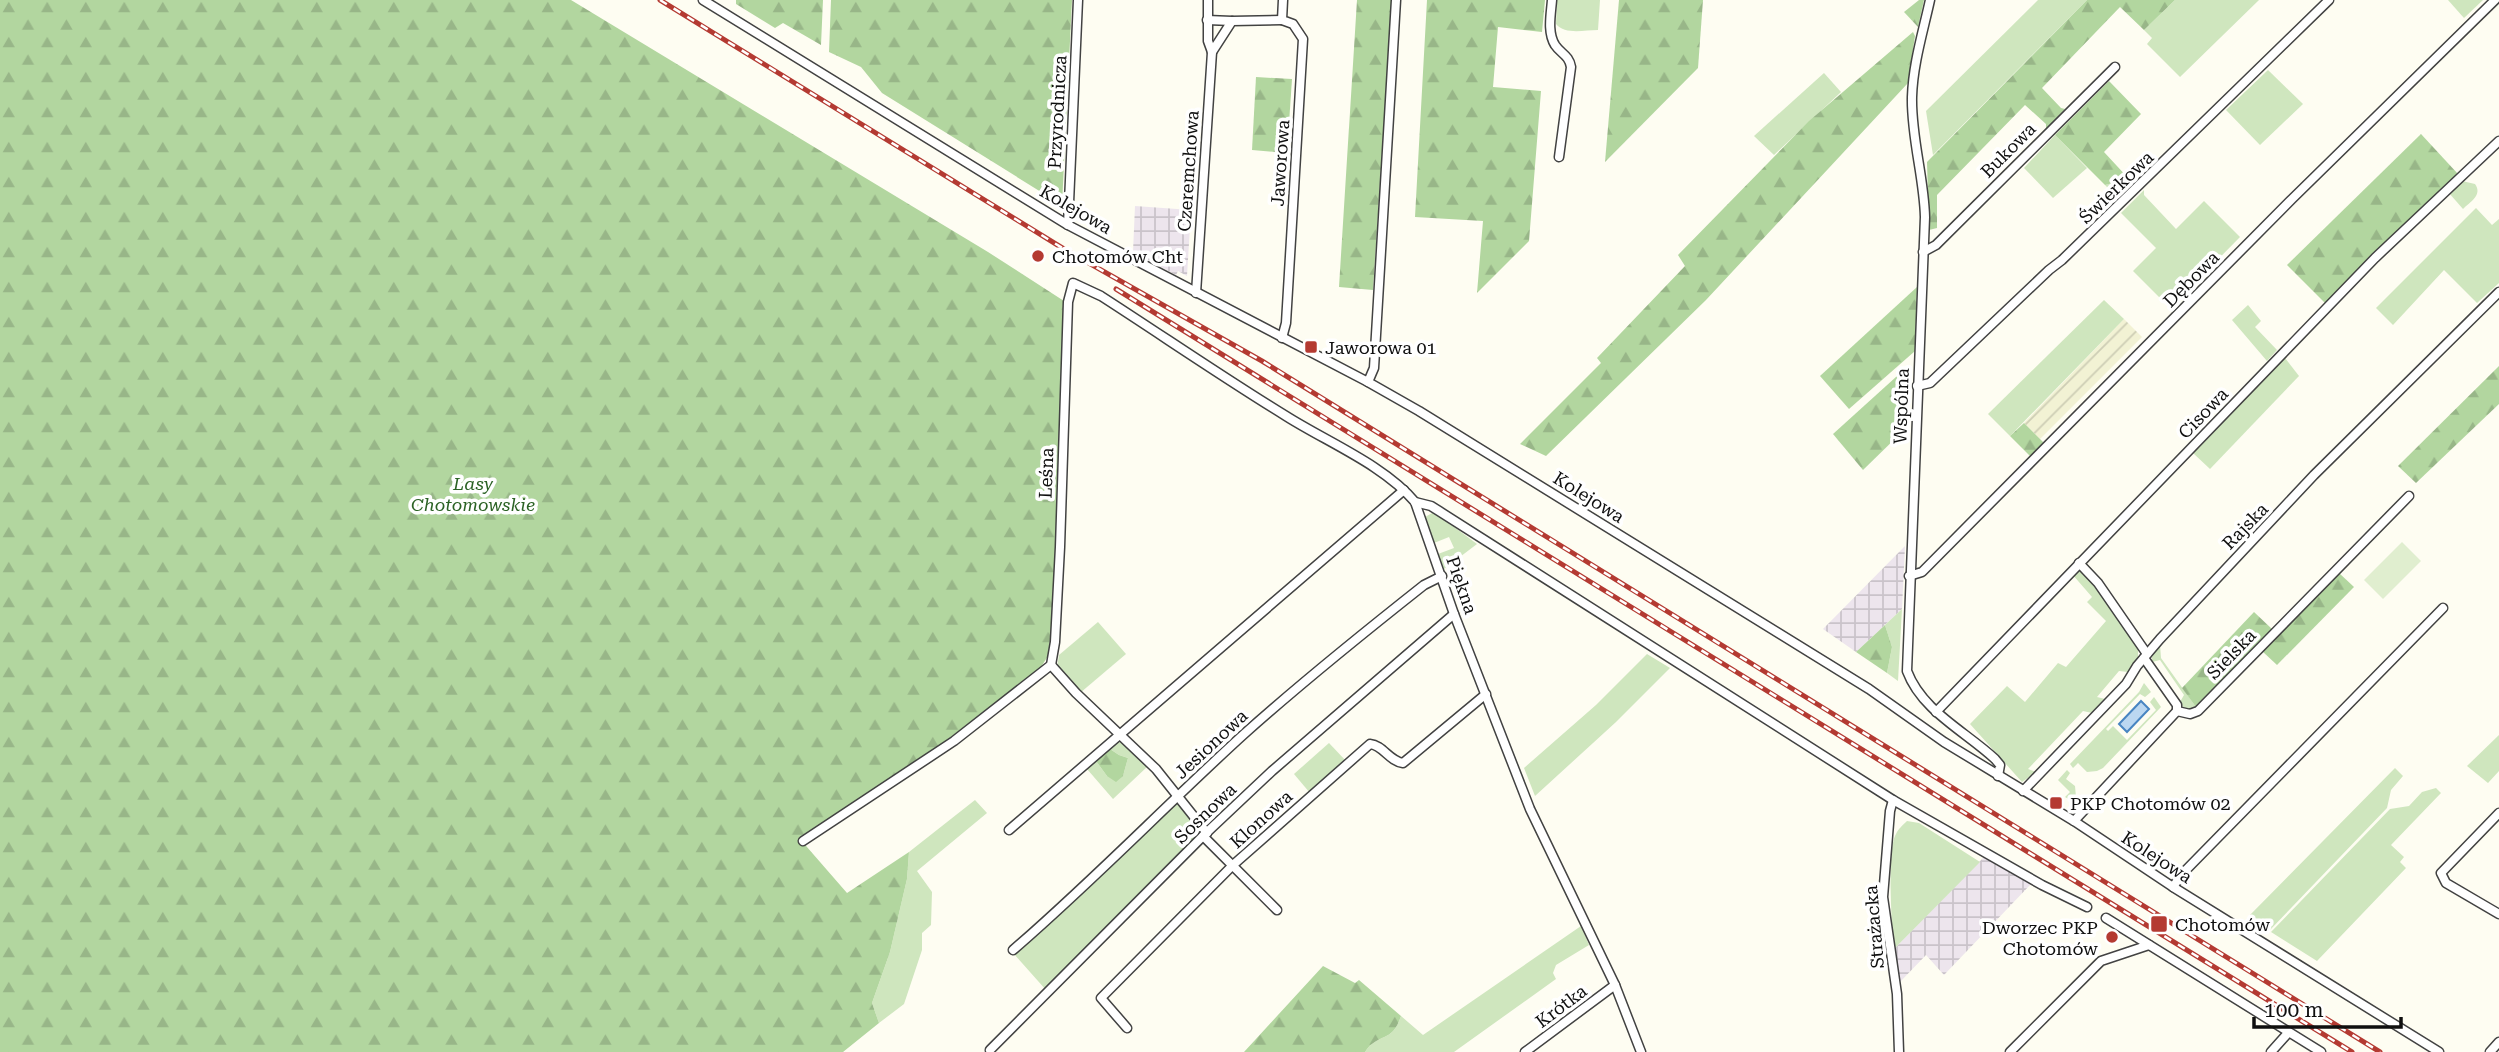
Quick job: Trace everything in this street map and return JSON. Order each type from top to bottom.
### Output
[{"type":"street","name":"Kolejowa","points":[[703,0],[1068,225],[1368,382],[1485,452],[1858,682],[1916,724],[2439,1052]]},
{"type":"street","name":"Przyrodnicza","points":[[1068,225],[1078,0]]},
{"type":"street","name":"Czeremchowa","points":[[1196,293],[1212,52],[1208,41],[1208,0]]},
{"type":"street","points":[[1207,20],[1282,20],[1283,0]]},
{"type":"street","points":[[1368,382],[1374,368],[1396,0]]},
{"type":"street","points":[[1552,0],[1550,28],[1553,41],[1569,60],[1571,67],[1559,157]]},
{"type":"street","name":"Wspólna","points":[[1930,0],[1916,59],[1912,97],[1924,192],[1907,671],[1916,692],[1936,712],[1995,759],[2000,765],[1998,776]]},
{"type":"street","name":"Świerkowa","points":[[1917,386],[1930,383],[2062,260],[2329,0]]},
{"type":"street","name":"Dębowa","points":[[1909,576],[1922,572],[2292,199],[2495,0]]},
{"type":"street","name":"Jaworowa","points":[[1282,20],[1293,24],[1303,39],[1286,323],[1282,338]]},
{"type":"street","name":"Czeremchowa","points":[[1212,52],[1232,21]]},
{"type":"street","name":"Bukowa","points":[[1923,252],[1936,245],[2115,67]]},
{"type":"street","name":"Cisowa","points":[[1936,712],[2375,258],[2499,141]]},
{"type":"street","name":"Piękna","points":[[1073,283],[1101,296],[1287,417],[1373,468],[1404,490],[1415,502],[1454,614],[1530,808],[1615,985],[1641,1052]]},
{"type":"street","name":"Leśna","points":[[1051,664],[1059,574],[1068,302],[1073,283]]},
{"type":"street","name":"Rajska","points":[[2023,790],[2126,684],[2145,656],[2314,475],[2499,292]]},
{"type":"street","points":[[1009,830],[1404,490]]},
{"type":"street","name":"Sielska","points":[[2074,821],[2177,711],[2190,714],[2198,711],[2409,496]]},
{"type":"street","points":[[1415,502],[1431,506],[1893,800],[2042,885],[2087,907]]},
{"type":"street","points":[[2079,563],[2098,583],[2177,705],[2177,711]]},
{"type":"street","name":"Jesionowa","points":[[1013,950],[1095,878],[1245,733],[1325,664],[1423,586],[1442,576]]},
{"type":"street","points":[[2173,887],[2182,874],[2444,608]]},
{"type":"street","name":"Sosnowa","points":[[990,1050],[1205,834],[1272,771],[1454,614]]},
{"type":"street","points":[[803,841],[954,741],[1051,664],[1076,694],[1156,769],[1205,834],[1277,910]]},
{"type":"street","name":"Klonowa","points":[[1127,1028],[1101,998],[1233,865],[1370,744],[1377,746],[1391,759],[1403,763],[1486,694]]},
{"type":"street","name":"Strażacka","points":[[1893,800],[1883,897],[1897,994],[1899,1052]]},
{"type":"street","points":[[2499,813],[2441,873],[2446,883],[2499,914]]},
{"type":"street","points":[[2106,918],[2321,1052]]},
{"type":"street","points":[[2010,1052],[2098,963],[2150,945]]},
{"type":"street","name":"Krótka","points":[[1525,1052],[1615,985]]},
{"type":"street","points":[[2271,1052],[2288,1033]]},
{"type":"street","points":[[2490,1052],[2499,1042]]},
{"type":"shaded area","points":[[1135,206],[1191,210],[1187,276],[1178,271],[1176,275],[1133,252]]},
{"type":"shaded area","points":[[1905,546],[1902,609],[1856,652],[1823,629]]},
{"type":"shaded area","points":[[1985,856],[2031,884],[1944,975],[1926,955],[1899,983],[1893,950]]},
{"type":"green space","name":"Lasy Chotomowskie","points":[[0,0],[571,0],[988,252],[1064,301],[1053,637],[1048,656],[1041,667],[942,744],[800,839],[847,893],[909,852],[907,879],[890,952],[872,1003],[879,1023],[843,1052],[0,1052]]},
{"type":"green space","points":[[736,0],[823,0],[821,45],[783,23],[775,28],[736,4]]},
{"type":"green space","points":[[831,0],[1072,0],[1062,205],[882,93],[861,67],[829,52]]},
{"type":"green space","points":[[1357,0],[1392,0],[1373,290],[1339,287]]},
{"type":"green space","points":[[1427,0],[1545,0],[1542,32],[1498,27],[1493,87],[1541,91],[1529,241],[1477,293],[1483,221],[1415,217]]},
{"type":"green space","points":[[1557,0],[1600,0],[1598,30],[1564,30],[1556,24]]},
{"type":"green space","points":[[1619,0],[1703,0],[1698,68],[1605,162]]},
{"type":"green space","points":[[1919,0],[1924,0],[1918,27],[1904,12]]},
{"type":"green space","points":[[2038,0],[2087,0],[1933,155],[1926,111]]},
{"type":"green space","points":[[2087,0],[2175,0],[2144,30],[2120,7],[2042,88],[2065,109],[2046,129],[2046,124],[2025,105],[1937,195],[1937,228],[1929,230],[1927,162]]},
{"type":"green space","points":[[2175,0],[2259,0],[2180,77],[2147,44],[2152,38],[2144,30]]},
{"type":"green space","points":[[2448,0],[2483,0],[2464,18]]},
{"type":"green space","points":[[1913,32],[1915,36],[1908,83],[1706,300],[1546,456],[1520,444],[1601,363],[1597,358],[1685,266],[1678,255],[1809,121]]},
{"type":"green space","points":[[2268,70],[2303,104],[2260,145],[2226,110]]},
{"type":"green space","points":[[1824,73],[1841,92],[1774,155],[1754,136]]},
{"type":"green space","points":[[1256,77],[1292,79],[1287,153],[1252,150]]},
{"type":"green space","points":[[2109,81],[2141,114],[2104,152],[2129,179],[2105,185],[2055,135]]},
{"type":"green space","points":[[2421,134],[2458,174],[2325,303],[2287,265]]},
{"type":"green space","points":[[2055,135],[2087,168],[2053,198],[2024,168]]},
{"type":"green space","points":[[2129,179],[2137,183],[2115,201],[2116,196],[2105,185]]},
{"type":"green space","points":[[2462,181],[2475,184],[2477,188],[2475,198],[2463,209],[2449,193]]},
{"type":"green space","points":[[2144,190],[2144,195],[2176,229],[2204,201],[2240,237],[2170,308],[2133,271],[2156,248],[2121,213]]},
{"type":"green space","points":[[2476,208],[2492,225],[2499,219],[2499,283],[2477,303],[2444,270],[2393,325],[2376,308]]},
{"type":"green space","points":[[1917,287],[1915,351],[1849,409],[1820,376]]},
{"type":"green space","points":[[2104,300],[2124,319],[2010,436],[1988,414]]},
{"type":"green space","points":[[2248,305],[2261,321],[2255,327],[2277,350],[2267,361],[2232,320]]},
{"type":"green space","points":[[2124,319],[2142,337],[2040,439],[2024,423]]},
{"type":"green space","points":[[2285,358],[2299,376],[2210,469],[2193,453]]},
{"type":"green space","points":[[2499,366],[2499,404],[2416,483],[2398,466]]},
{"type":"green space","points":[[1907,367],[1904,430],[1863,470],[1833,434]]},
{"type":"green space","points":[[2024,423],[2045,444],[2032,458],[2010,436]]},
{"type":"green space","points":[[1434,512],[1477,544],[1444,569],[1438,554],[1454,548],[1449,537],[1434,543],[1425,517]]},
{"type":"green space","points":[[2402,542],[2421,561],[2383,599],[2364,580]]},
{"type":"green space","points":[[2083,571],[2104,596],[2103,599],[2138,649],[2138,657],[2128,672],[2119,671],[2097,697],[2105,699],[2092,713],[2083,711],[2028,769],[2036,772],[2022,782],[1970,724],[2007,686],[2025,702],[2058,663],[2066,667],[2106,621],[2087,602],[2092,597],[2072,574]]},
{"type":"green space","points":[[2338,572],[2354,587],[2277,665],[2262,651]]},
{"type":"green space","points":[[1902,609],[1898,681],[1887,673],[1892,647],[1885,625]]},
{"type":"green space","points":[[2254,612],[2272,629],[2196,707],[2182,688]]},
{"type":"green space","points":[[1098,622],[1126,654],[1080,693],[1057,668],[1059,655]]},
{"type":"green space","points":[[1885,625],[1892,647],[1887,673],[1856,652]]},
{"type":"green space","points":[[2160,645],[2161,658],[2196,707],[2192,710],[2184,708],[2180,702],[2184,695],[2160,660],[2152,662],[2152,655]]},
{"type":"green space","points":[[1647,654],[1670,668],[1535,796],[1524,768],[1596,705]]},
{"type":"green space","points":[[2144,683],[2151,692],[2145,697],[2140,694],[2106,729],[2108,731],[2113,726],[2127,740],[2156,710],[2150,702],[2154,697],[2161,707],[2103,768],[2087,772],[2078,763],[2073,768],[2070,764],[2139,692]]},
{"type":"green space","points":[[2499,735],[2499,771],[2488,783],[2467,766]]},
{"type":"green space","points":[[1118,742],[1124,743],[1148,766],[1113,799],[1087,769],[1096,761],[1107,776],[1123,776],[1128,758],[1110,749]]},
{"type":"green space","points":[[1329,743],[1346,761],[1310,793],[1294,774]]},
{"type":"green space","points":[[1110,749],[1128,758],[1123,776],[1116,782],[1107,776],[1096,761]]},
{"type":"green space","points":[[2395,768],[2403,776],[2391,790],[2387,808],[2269,931],[2248,917]]},
{"type":"green space","points":[[2067,770],[2070,773],[2066,779],[2075,786],[2076,797],[2072,801],[2065,797],[2070,792],[2058,780]]},
{"type":"green space","points":[[2436,788],[2441,793],[2391,845],[2404,857],[2400,862],[2406,868],[2317,961],[2271,932],[2390,809],[2409,806],[2422,792]]},
{"type":"green space","points":[[975,800],[987,813],[917,871],[932,892],[931,925],[922,933],[922,950],[904,1004],[879,1023],[872,1003],[890,952],[907,879],[909,852]]},
{"type":"green space","points":[[1174,803],[1179,803],[1203,832],[1046,990],[1013,953],[1091,885]]},
{"type":"green space","points":[[1907,821],[1919,823],[1980,862],[1893,950],[1891,856],[1896,834]]},
{"type":"green space","points":[[1581,926],[1589,945],[1556,965],[1553,973],[1556,979],[1454,1052],[1365,1052],[1393,1031],[1401,1016],[1423,1035]]},
{"type":"green space","points":[[1323,966],[1355,983],[1359,980],[1401,1016],[1393,1031],[1365,1052],[1244,1052]]},
{"type":"water","points":[[2141,701],[2149,709],[2127,732],[2119,724]]},
{"type":"railway","points":[[660,0],[1064,249],[1262,361],[2380,1052]]},
{"type":"railway","points":[[1116,289],[2352,1052]]},
{"type":"place","name":"Chotomów Cht","points":[[1038,256]]},
{"type":"place","name":"Jaworowa 01","points":[[1311,347]]},
{"type":"place","name":"PKP Chotomów 02","points":[[2056,803]]},
{"type":"place","name":"Chotomów","points":[[2159,924]]},
{"type":"place","name":"Dworzec PKP Chotomów","points":[[2112,937]]}]
